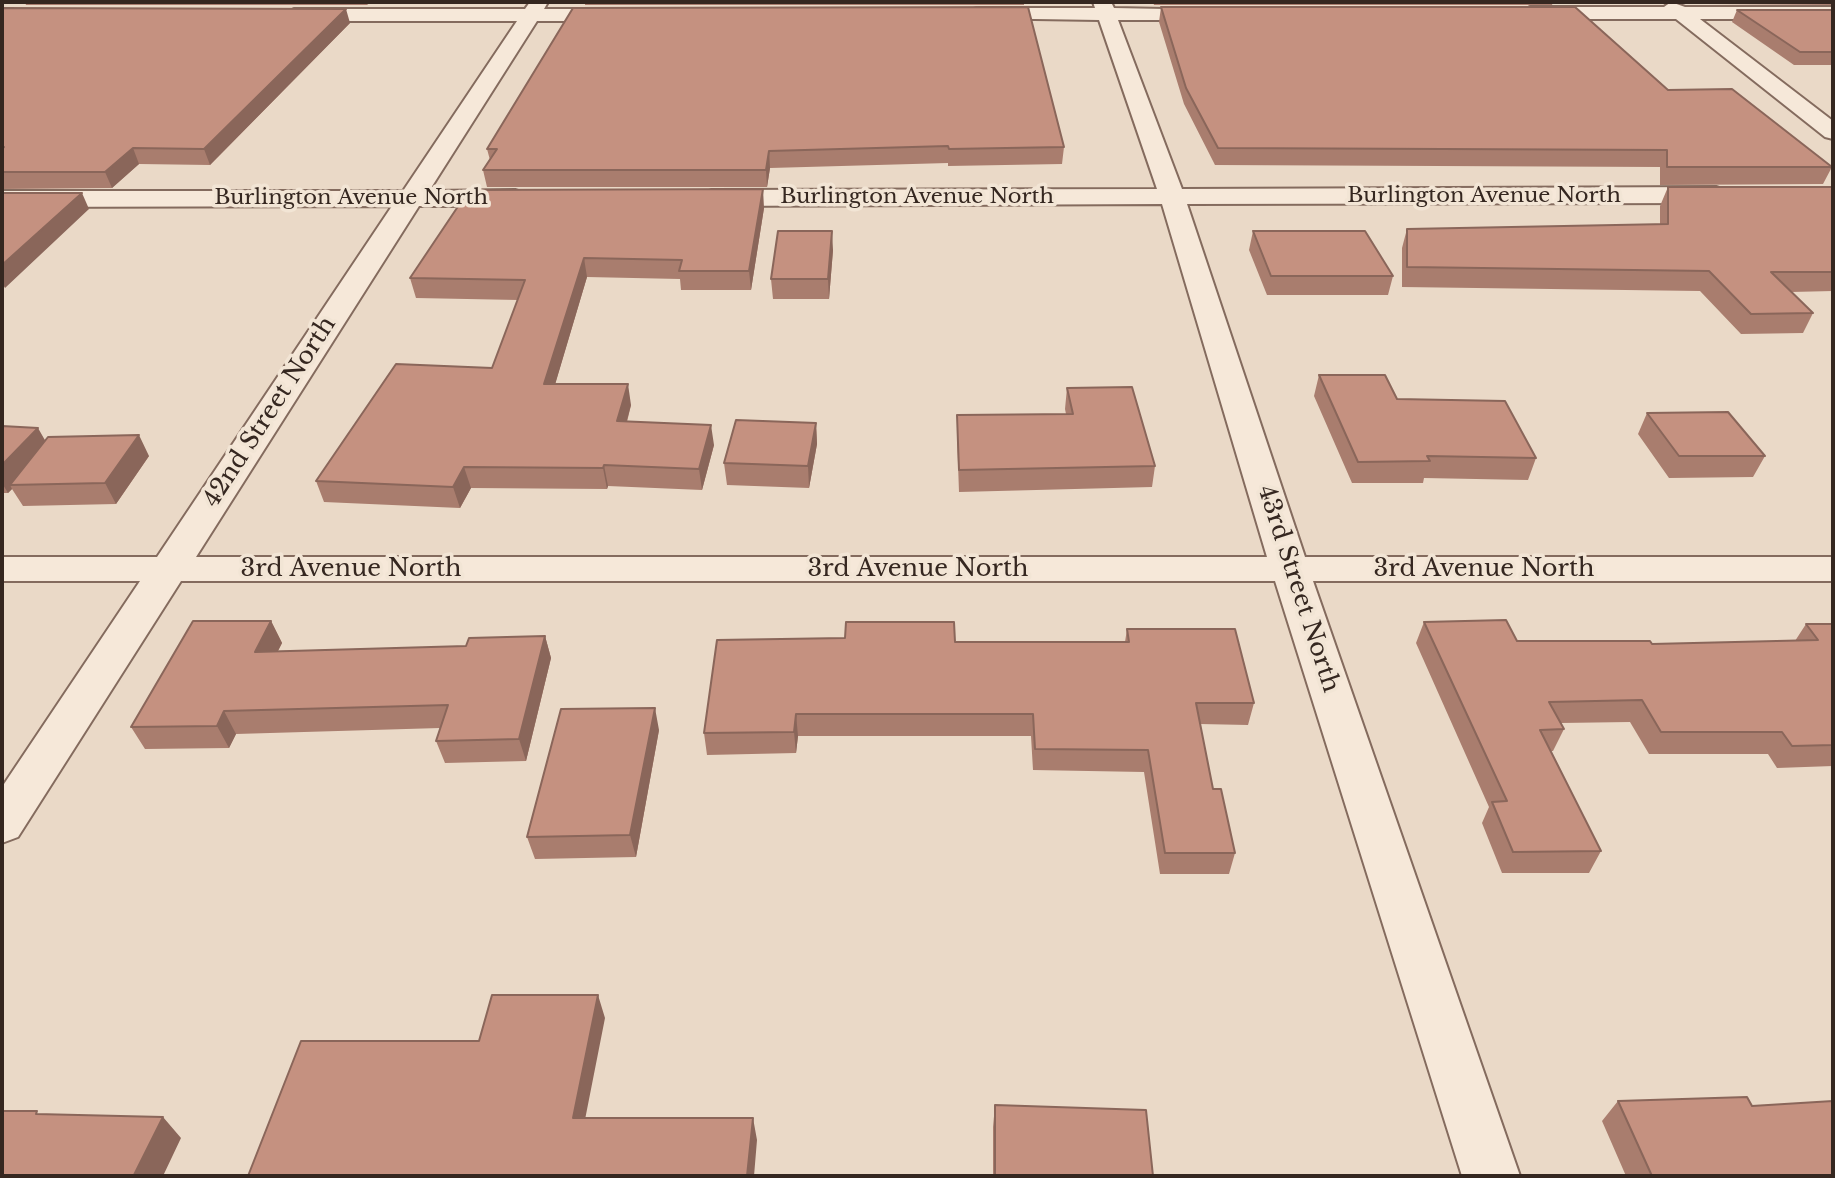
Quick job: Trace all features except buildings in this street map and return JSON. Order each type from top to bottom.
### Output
[{"type":"street","points":[[1673,7],[1833,132]]},
{"type":"street","points":[[1516,13],[1673,7],[1833,13]]},
{"type":"street","points":[[280,15],[535,8],[640,15]]},
{"type":"street","name":"42nd Street North","points":[[2,824],[535,8]]},
{"type":"street","points":[[955,14],[1104,8],[1229,14]]},
{"type":"street","name":"43rd Street North","points":[[1104,8],[1172,196],[1290,569],[1491,1176]]},
{"type":"street","name":"Burlington Avenue North","points":[[687,198],[1737,195]]},
{"type":"street","name":"Burlington Avenue North","points":[[2,199],[535,198]]},
{"type":"street","name":"3rd Avenue North","points":[[2,569],[1833,569]]}]
